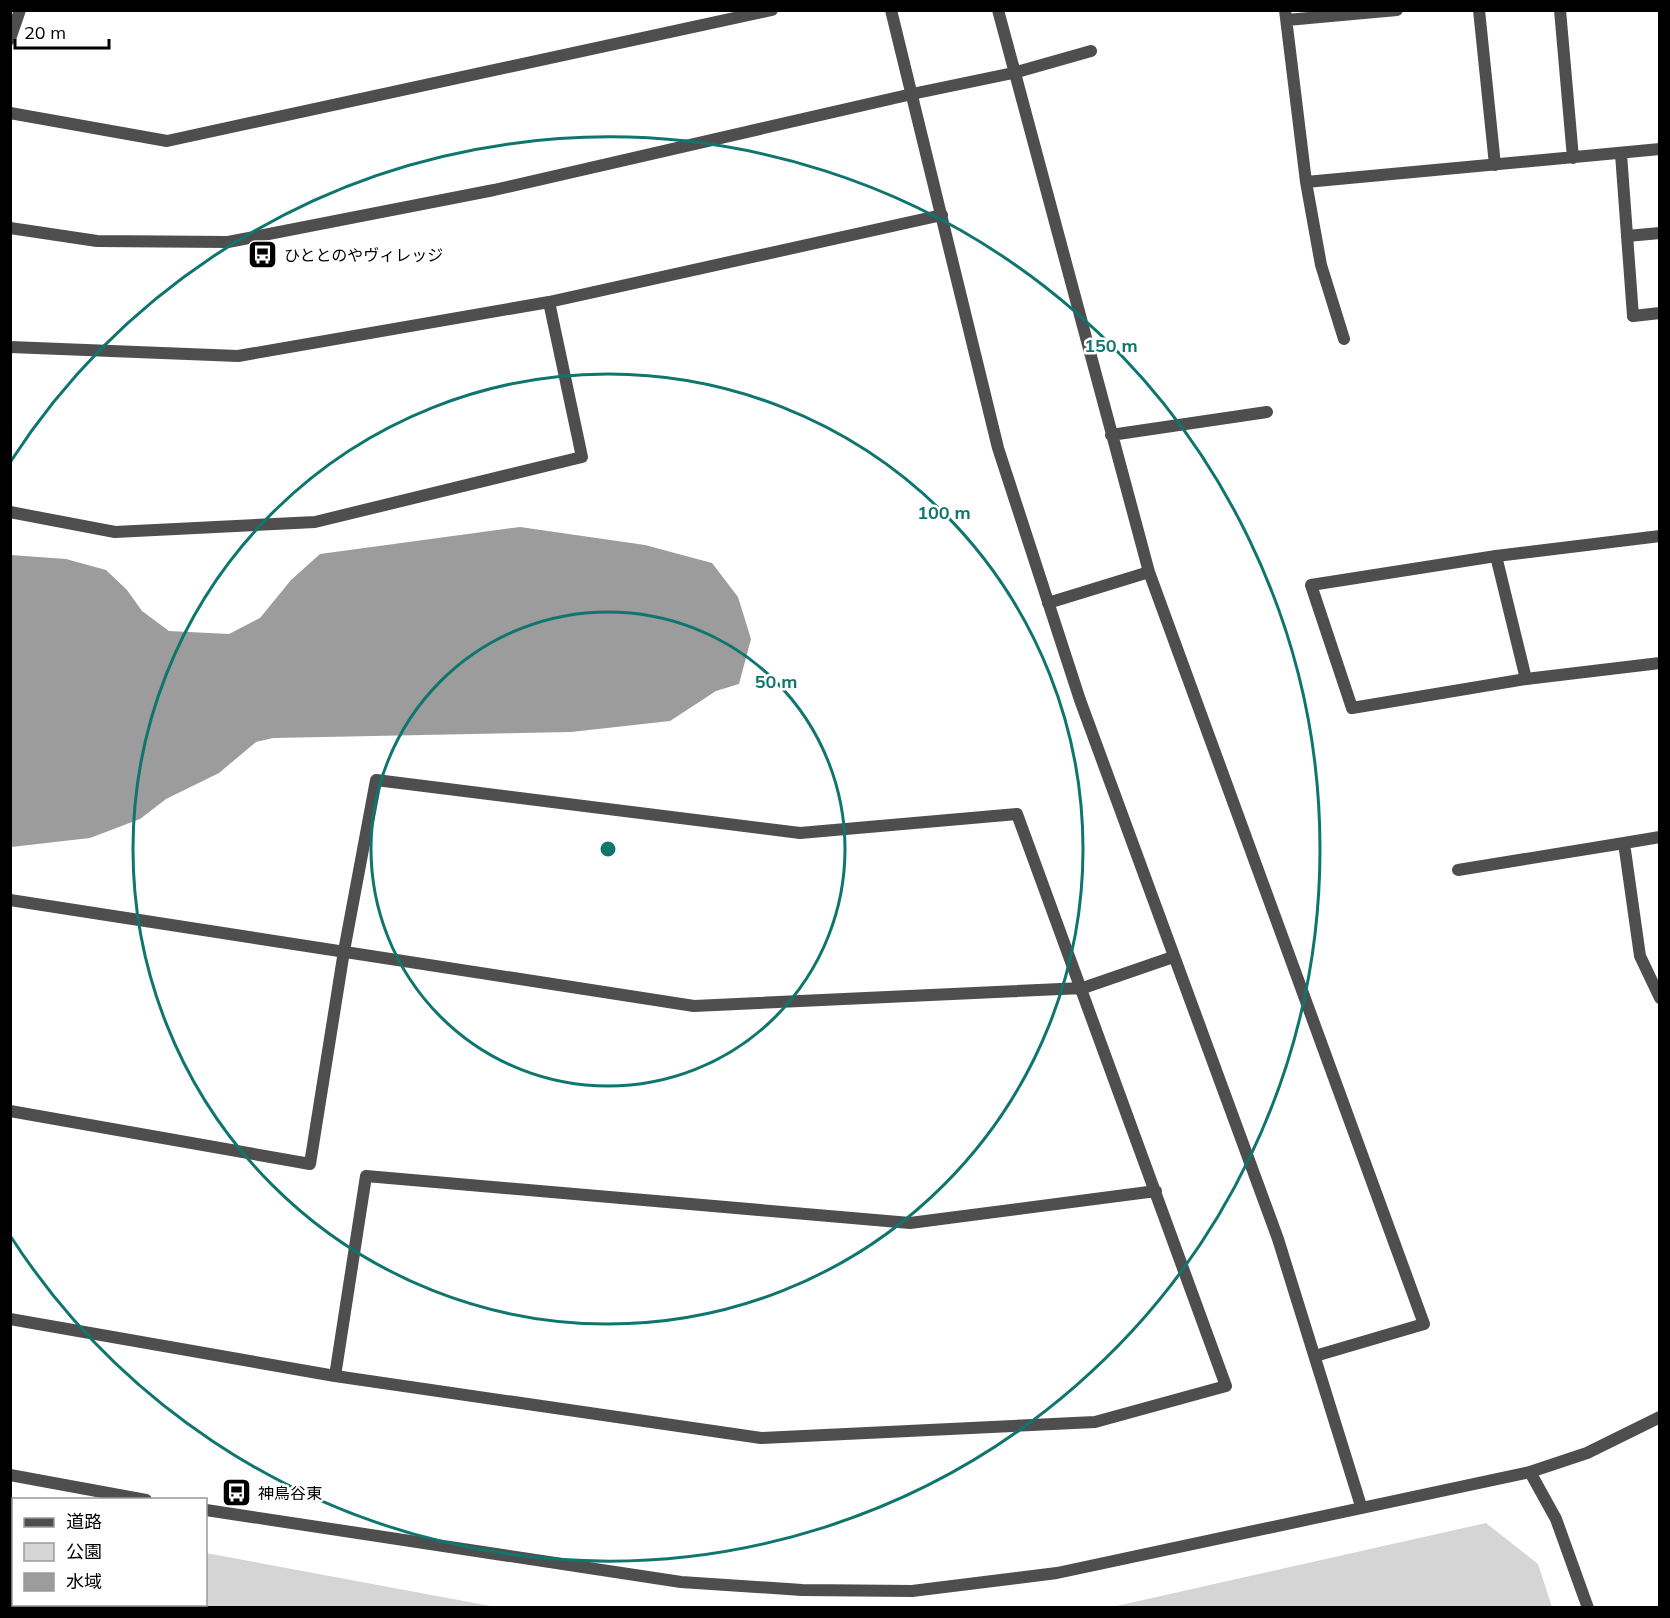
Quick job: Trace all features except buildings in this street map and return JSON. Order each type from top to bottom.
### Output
[{"type":"street","points":[[10,39],[20,10]]},
{"type":"street","points":[[10,113],[167,141],[772,10]]},
{"type":"street","points":[[891,10],[998,448],[1080,700],[1278,1239],[1361,1506]]},
{"type":"street","points":[[998,10],[1013,74],[1149,572],[1425,1324],[1315,1356]]},
{"type":"street","points":[[1344,339],[1321,265],[1306,182],[1286,16],[1397,10]]},
{"type":"street","points":[[1479,10],[1495,165]]},
{"type":"street","points":[[1560,10],[1573,158]]},
{"type":"street","points":[[10,228],[97,241],[228,242],[494,190],[912,94],[1013,74],[1090,51]]},
{"type":"street","points":[[1306,182],[1659,149]]},
{"type":"street","points":[[1621,154],[1633,316],[1659,313]]},
{"type":"street","points":[[10,347],[238,356],[549,302],[942,215]]},
{"type":"street","points":[[1627,236],[1659,233]]},
{"type":"street","points":[[10,512],[116,532],[315,522],[582,457],[549,302]]},
{"type":"street","points":[[1112,435],[1267,412]]},
{"type":"street","points":[[1659,536],[1496,556],[1311,585],[1352,708],[1526,680],[1659,663]]},
{"type":"street","points":[[1496,556],[1526,680]]},
{"type":"street","points":[[1048,603],[1149,572]]},
{"type":"street","points":[[10,1111],[310,1164],[344,951],[376,780],[800,833],[1017,814],[1083,988],[1226,1386],[1095,1422],[761,1438],[335,1376],[10,1319]]},
{"type":"street","points":[[1458,870],[1659,837]]},
{"type":"street","points":[[1624,843],[1640,956],[1659,998]]},
{"type":"street","points":[[10,900],[694,1006],[1083,988],[1173,957]]},
{"type":"street","points":[[335,1376],[366,1176],[910,1223],[1156,1191]]},
{"type":"street","points":[[207,1510],[681,1582],[802,1590],[912,1591],[1057,1573],[1213,1542],[1361,1506],[1530,1472],[1587,1453],[1659,1418]]},
{"type":"street","points":[[1530,1472],[1556,1519],[1588,1608]]},
{"type":"street","points":[[10,1476],[135,1498]]},
{"type":"green space","points":[[10,1517],[12,1517],[12,1606],[207,1606],[207,1553],[496,1607],[11,1607]]},
{"type":"green space","points":[[1486,1523],[1538,1564],[1552,1607],[1112,1607]]},
{"type":"water","points":[[520,527],[645,545],[712,563],[738,597],[751,639],[739,684],[716,691],[670,721],[571,732],[273,738],[256,742],[219,773],[166,799],[140,819],[90,838],[11,847],[11,555],[66,559],[106,570],[127,590],[142,611],[169,631],[229,634],[260,618],[291,580],[320,554]]},
{"type":"place","name":"ひととのやヴィレッジ","points":[[263,255]]},
{"type":"place","name":"神鳥谷東","points":[[237,1493]]}]
